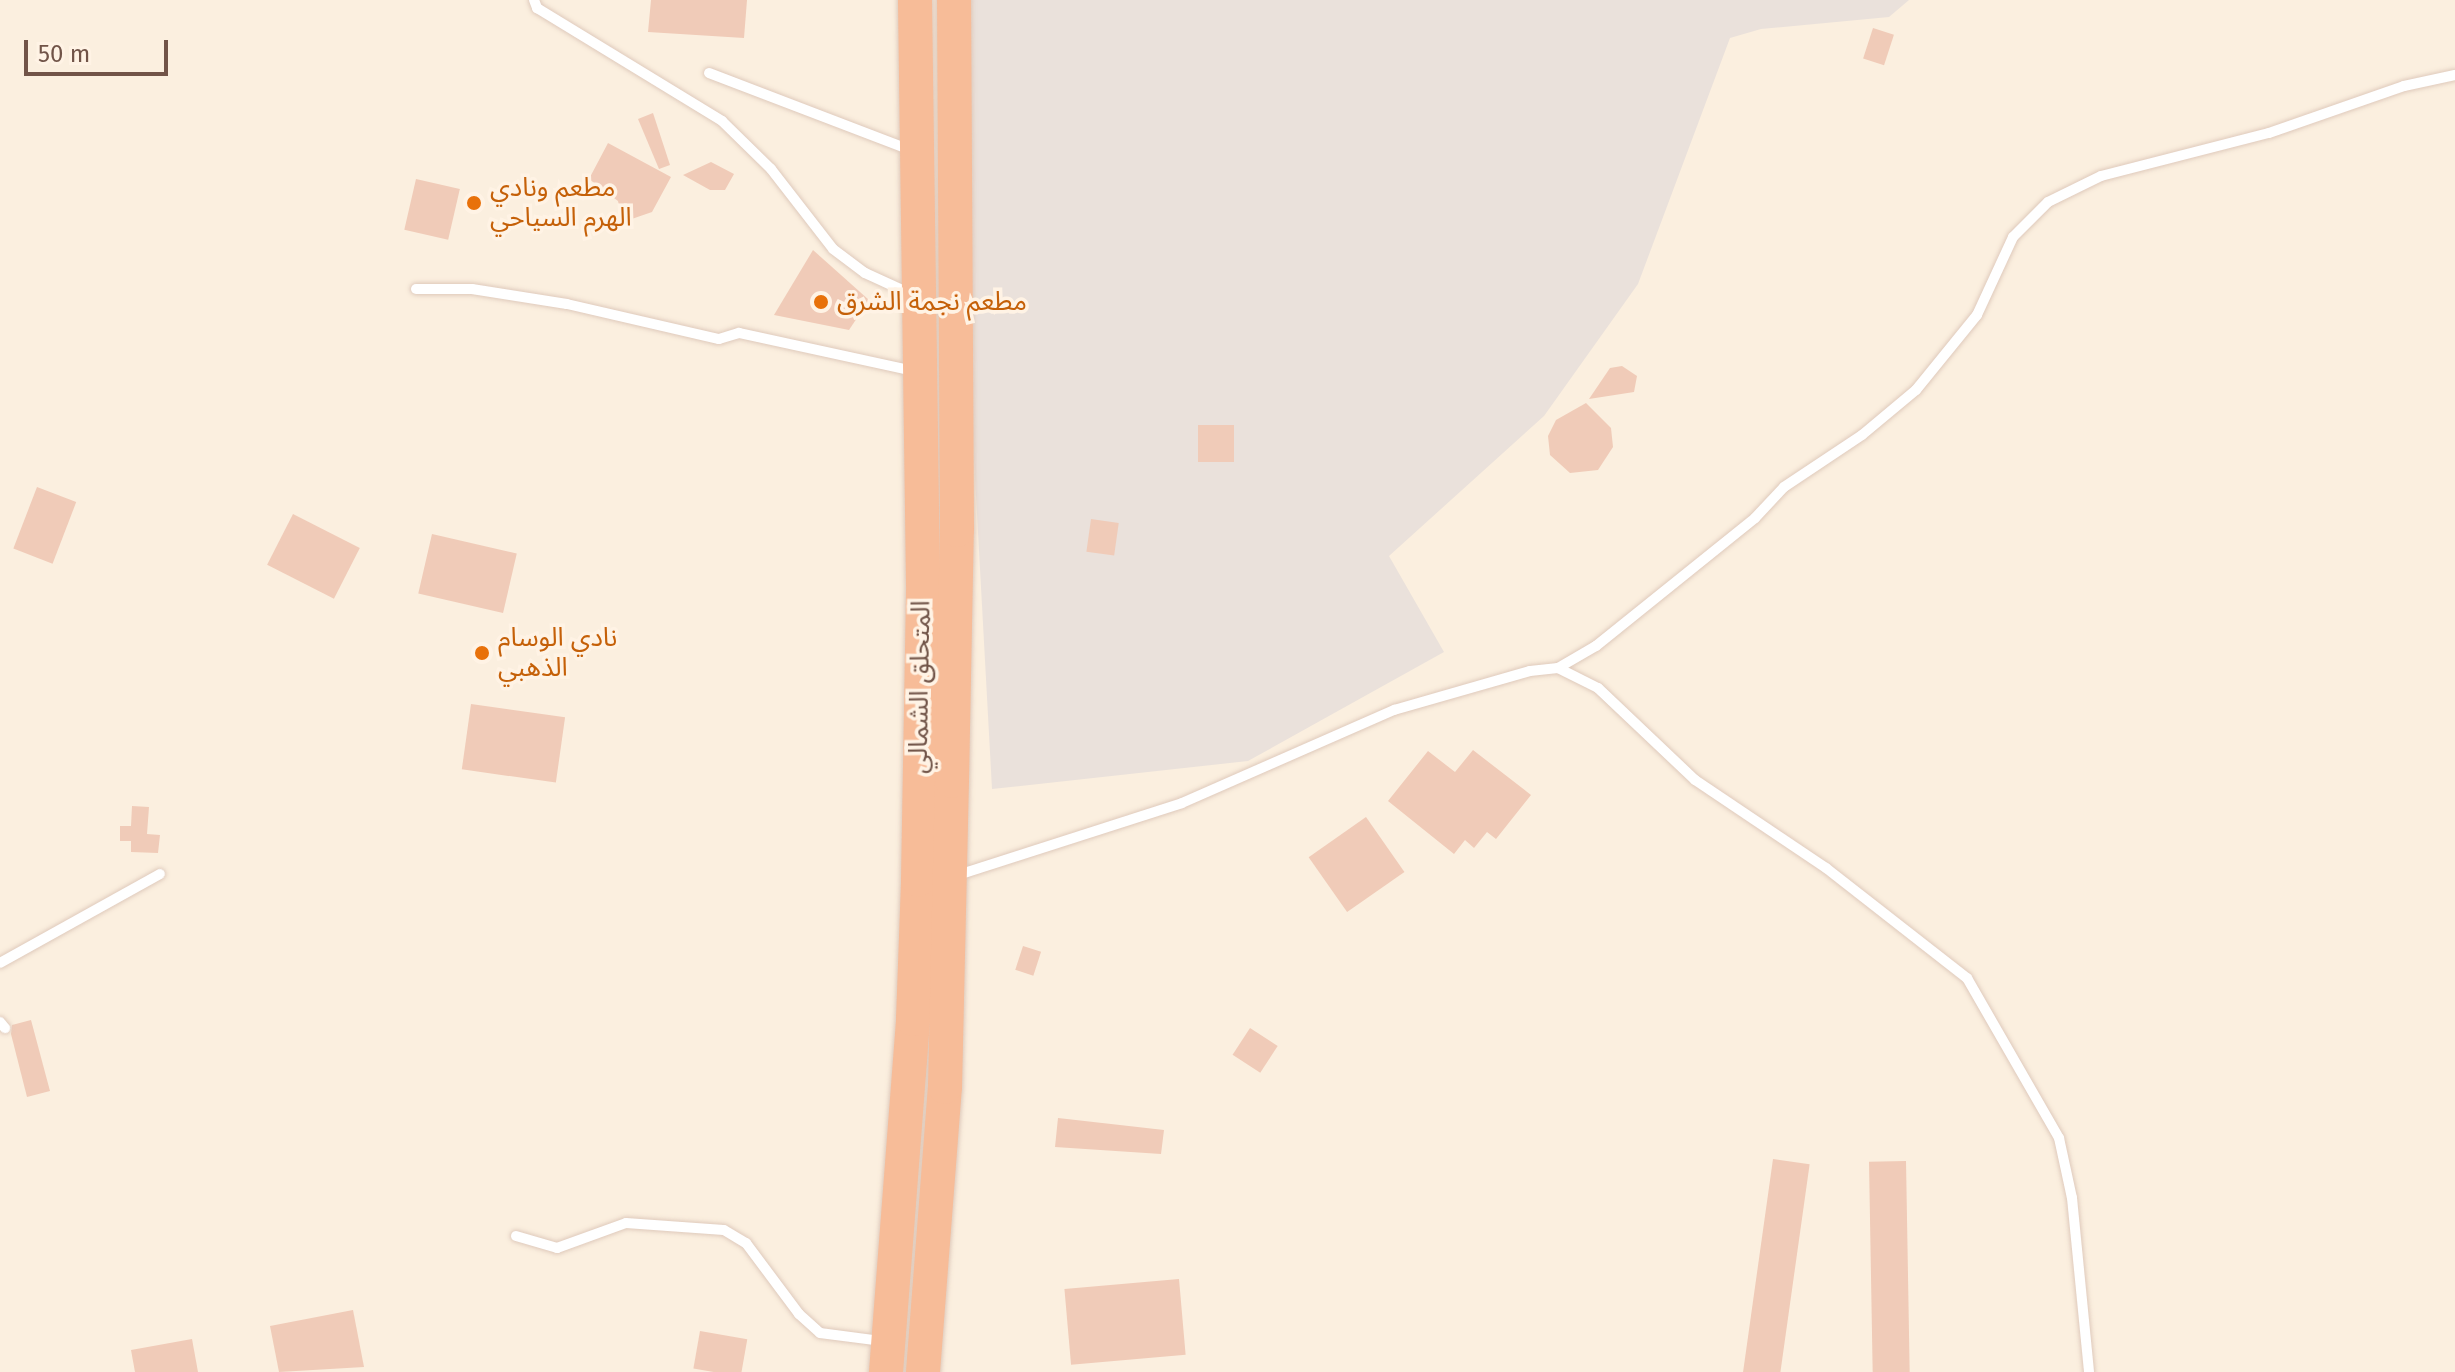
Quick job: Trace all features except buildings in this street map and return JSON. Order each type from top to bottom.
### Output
[{"type":"highway","name":"المتحلق الشمالي","points":[[887,1357],[914,1003],[923,582],[915,0]]},
{"type":"highway","name":"المتحلق الشمالي","points":[[923,1372],[945,1087],[957,530],[954,0]]},
{"type":"lane","points":[[534,0],[537,8],[722,121],[771,169],[833,249],[865,273],[918,298]]},
{"type":"lane","points":[[709,73],[917,152]]},
{"type":"lane","points":[[949,878],[1042,844],[1182,803],[1394,710],[1530,671],[1558,668],[1596,646],[1755,518],[1784,487],[1862,435],[1916,390],[1977,315],[2013,237],[2048,202],[2101,176],[2269,133],[2404,86],[2455,75]]},
{"type":"lane","points":[[416,289],[472,289],[567,304],[719,339],[739,333],[919,373]]},
{"type":"lane","points":[[1558,668],[1598,688],[1695,780],[1826,868],[1946,956],[1967,978],[2059,1138],[2072,1198],[2089,1372]]},
{"type":"lane","points":[[0,963],[160,874]]},
{"type":"lane","points":[[516,1236],[557,1248],[626,1223],[724,1230],[746,1243],[799,1314],[820,1333],[887,1357]]},
{"type":"shaded area","points":[[964,0],[1909,0],[1889,17],[1761,29],[1730,38],[1638,284],[1544,416],[1389,556],[1444,652],[1248,761],[992,789],[972,422]]},
{"type":"place","name":"مطعم ونادي الهرم السياحي","points":[[474,203]]},
{"type":"place","name":"مطعم نجمة الشرق","points":[[821,302]]},
{"type":"place","name":"نادي الوسام الذهبي","points":[[482,653]]}]
